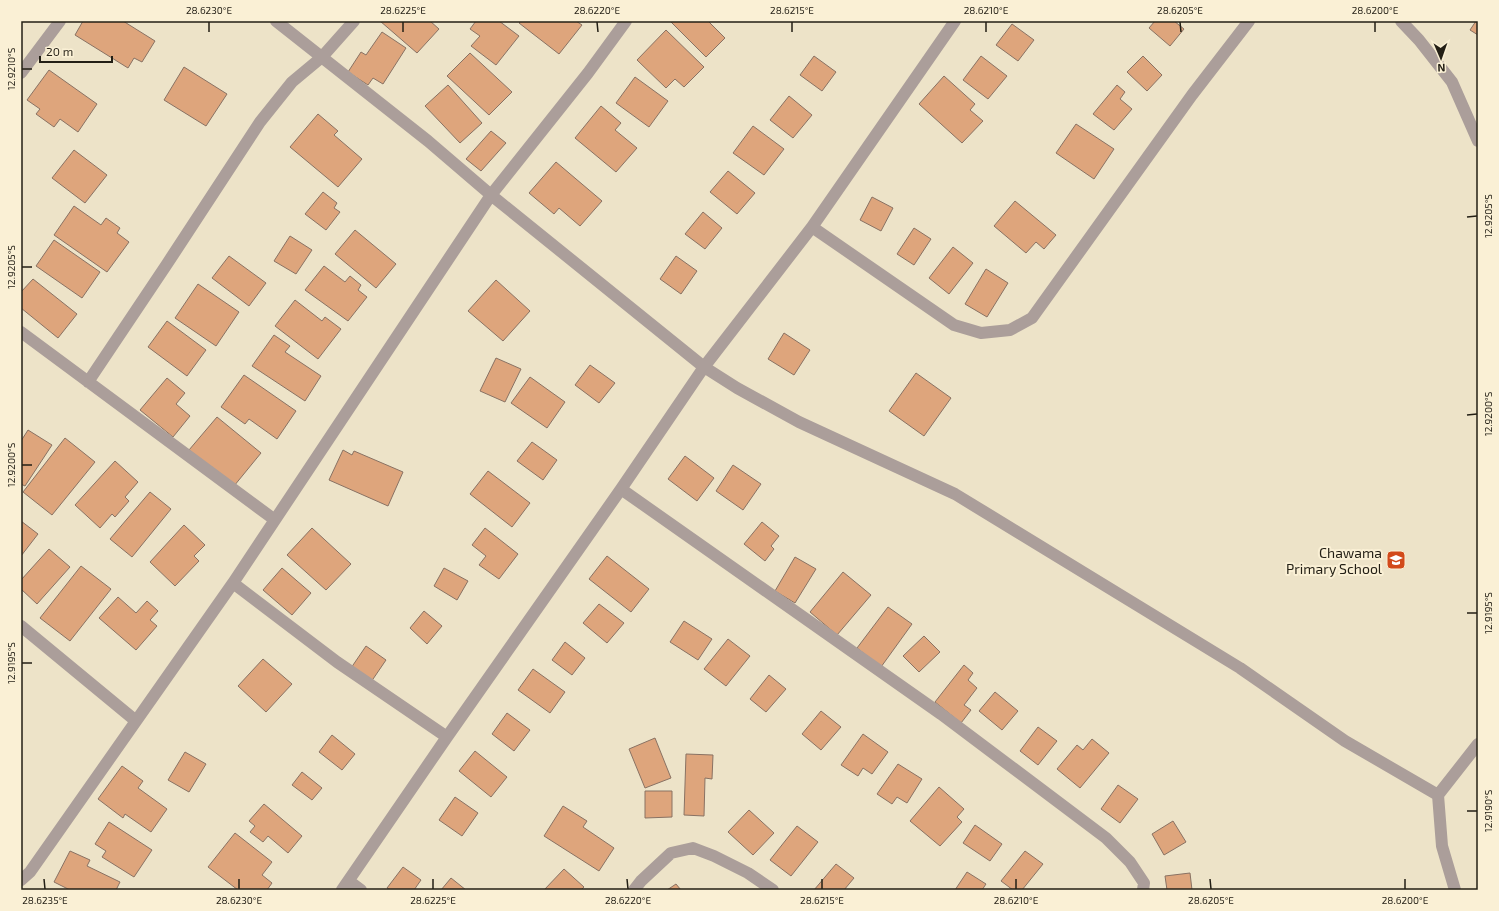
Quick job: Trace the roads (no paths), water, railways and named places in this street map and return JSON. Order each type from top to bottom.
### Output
[{"type":"street","points":[[21,73],[60,21]]},
{"type":"street","points":[[276,21],[428,141],[491,195],[704,367],[737,388],[799,422],[955,494],[1240,668],[1345,741],[1438,795]]},
{"type":"street","points":[[88,382],[260,122],[292,82],[322,57],[354,21]]},
{"type":"street","points":[[21,880],[30,872],[233,583],[491,195],[588,73],[626,21]]},
{"type":"street","points":[[361,890],[346,885],[447,737],[621,490],[704,367],[812,227],[955,21]]},
{"type":"street","points":[[812,227],[954,325],[981,333],[1010,330],[1032,318],[1192,95],[1250,21]]},
{"type":"street","points":[[1401,21],[1452,82],[1478,141]]},
{"type":"street","points":[[21,332],[275,520]]},
{"type":"street","points":[[621,490],[941,714],[1106,838],[1130,862],[1144,883],[1143,890]]},
{"type":"street","points":[[233,583],[337,662],[447,737]]},
{"type":"street","points":[[21,626],[136,721]]},
{"type":"street","points":[[1455,890],[1442,846],[1438,795],[1478,744]]},
{"type":"street","points":[[634,890],[641,881],[671,853],[693,848],[714,856],[748,873],[773,890]]},
{"type":"place","name":"Chawama Primary School","points":[[1396,560]]}]
